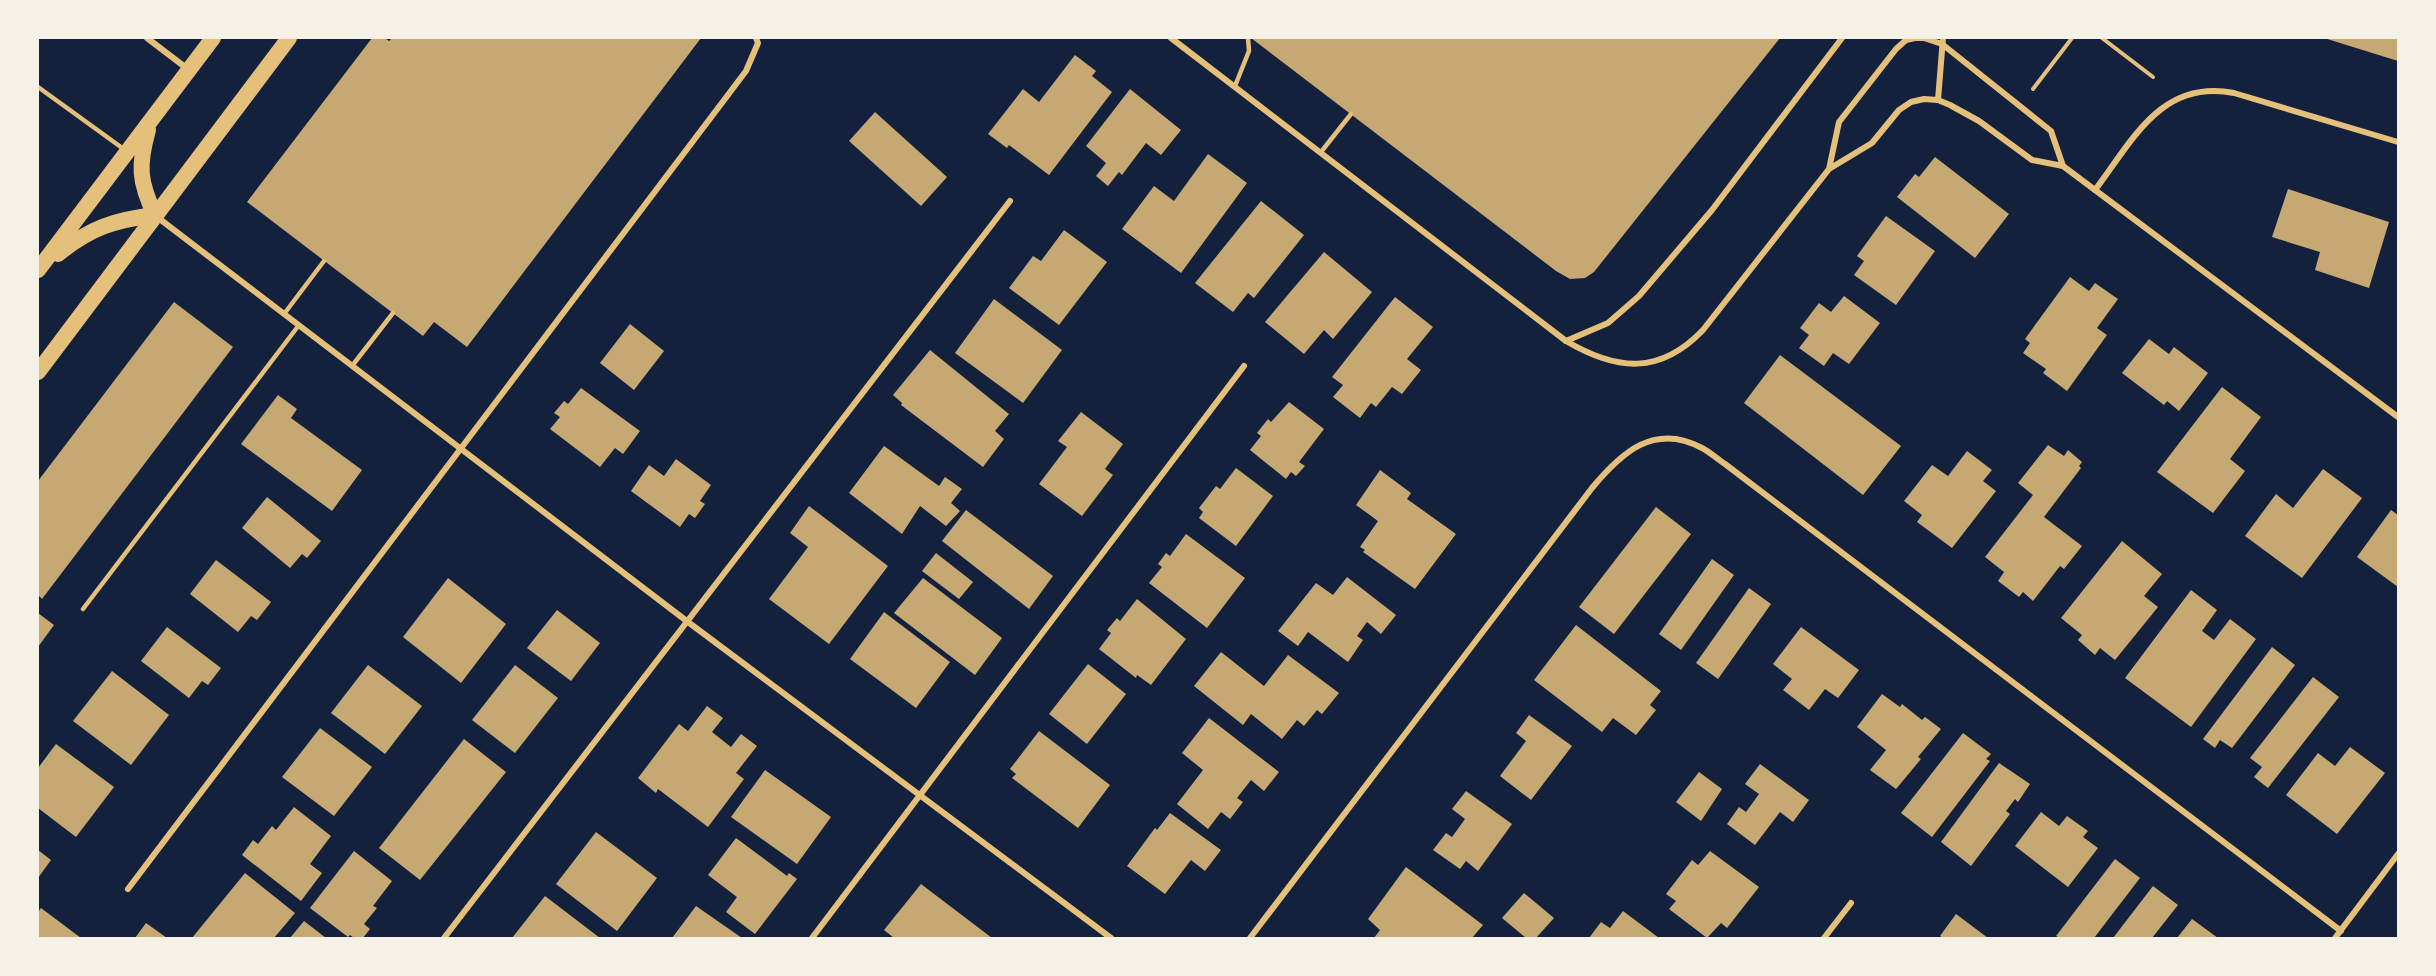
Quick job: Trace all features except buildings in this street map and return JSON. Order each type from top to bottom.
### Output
[{"type":"highway","points":[[38,269],[213,38]]},
{"type":"highway","points":[[38,372],[289,38]]},
{"type":"highway","points":[[151,119],[142,153],[140,176],[155,215]]},
{"type":"highway","points":[[38,269],[79,237],[105,224],[155,215]]},
{"type":"street","points":[[147,38],[189,70]]},
{"type":"street","points":[[128,889],[746,71],[758,43],[756,38]]},
{"type":"street","points":[[1171,38],[1566,341],[1587,354],[1607,361],[1642,363],[1659,361],[1675,354],[1697,336],[1829,169],[1872,143],[1888,121],[1905,106],[1924,99],[1938,100],[1963,111],[2032,160],[2063,166],[2398,417]]},
{"type":"street","points":[[1566,341],[1608,323],[1639,296],[1712,210],[1842,38]]},
{"type":"street","points":[[1829,169],[1839,122],[1885,61],[1906,40],[1924,38],[1942,40],[2051,131],[2063,166]]},
{"type":"street","points":[[1938,100],[1942,40]]},
{"type":"street","points":[[2095,190],[2154,116],[2172,101],[2194,92],[2234,93],[2398,142]]},
{"type":"street","points":[[444,939],[1011,201]]},
{"type":"street","points":[[155,215],[688,622],[1111,939]]},
{"type":"street","points":[[812,939],[1244,366]]},
{"type":"street","points":[[1250,939],[1614,461],[1636,447],[1658,439],[1681,440],[1702,448],[1725,464],[2341,931]]},
{"type":"street","points":[[2336,939],[2398,854]]},
{"type":"street","points":[[1824,939],[1851,903]]},
{"type":"lane","points":[[1235,86],[1249,51],[1248,38]]},
{"type":"lane","points":[[38,87],[127,152]]},
{"type":"lane","points":[[1321,152],[1350,114]]},
{"type":"lane","points":[[284,314],[324,261]]},
{"type":"lane","points":[[352,366],[393,313]]},
{"type":"lane","points":[[83,609],[299,325]]},
{"type":"path","points":[[2031,92],[2072,38]]},
{"type":"path","points":[[2102,38],[2153,77]]}]
